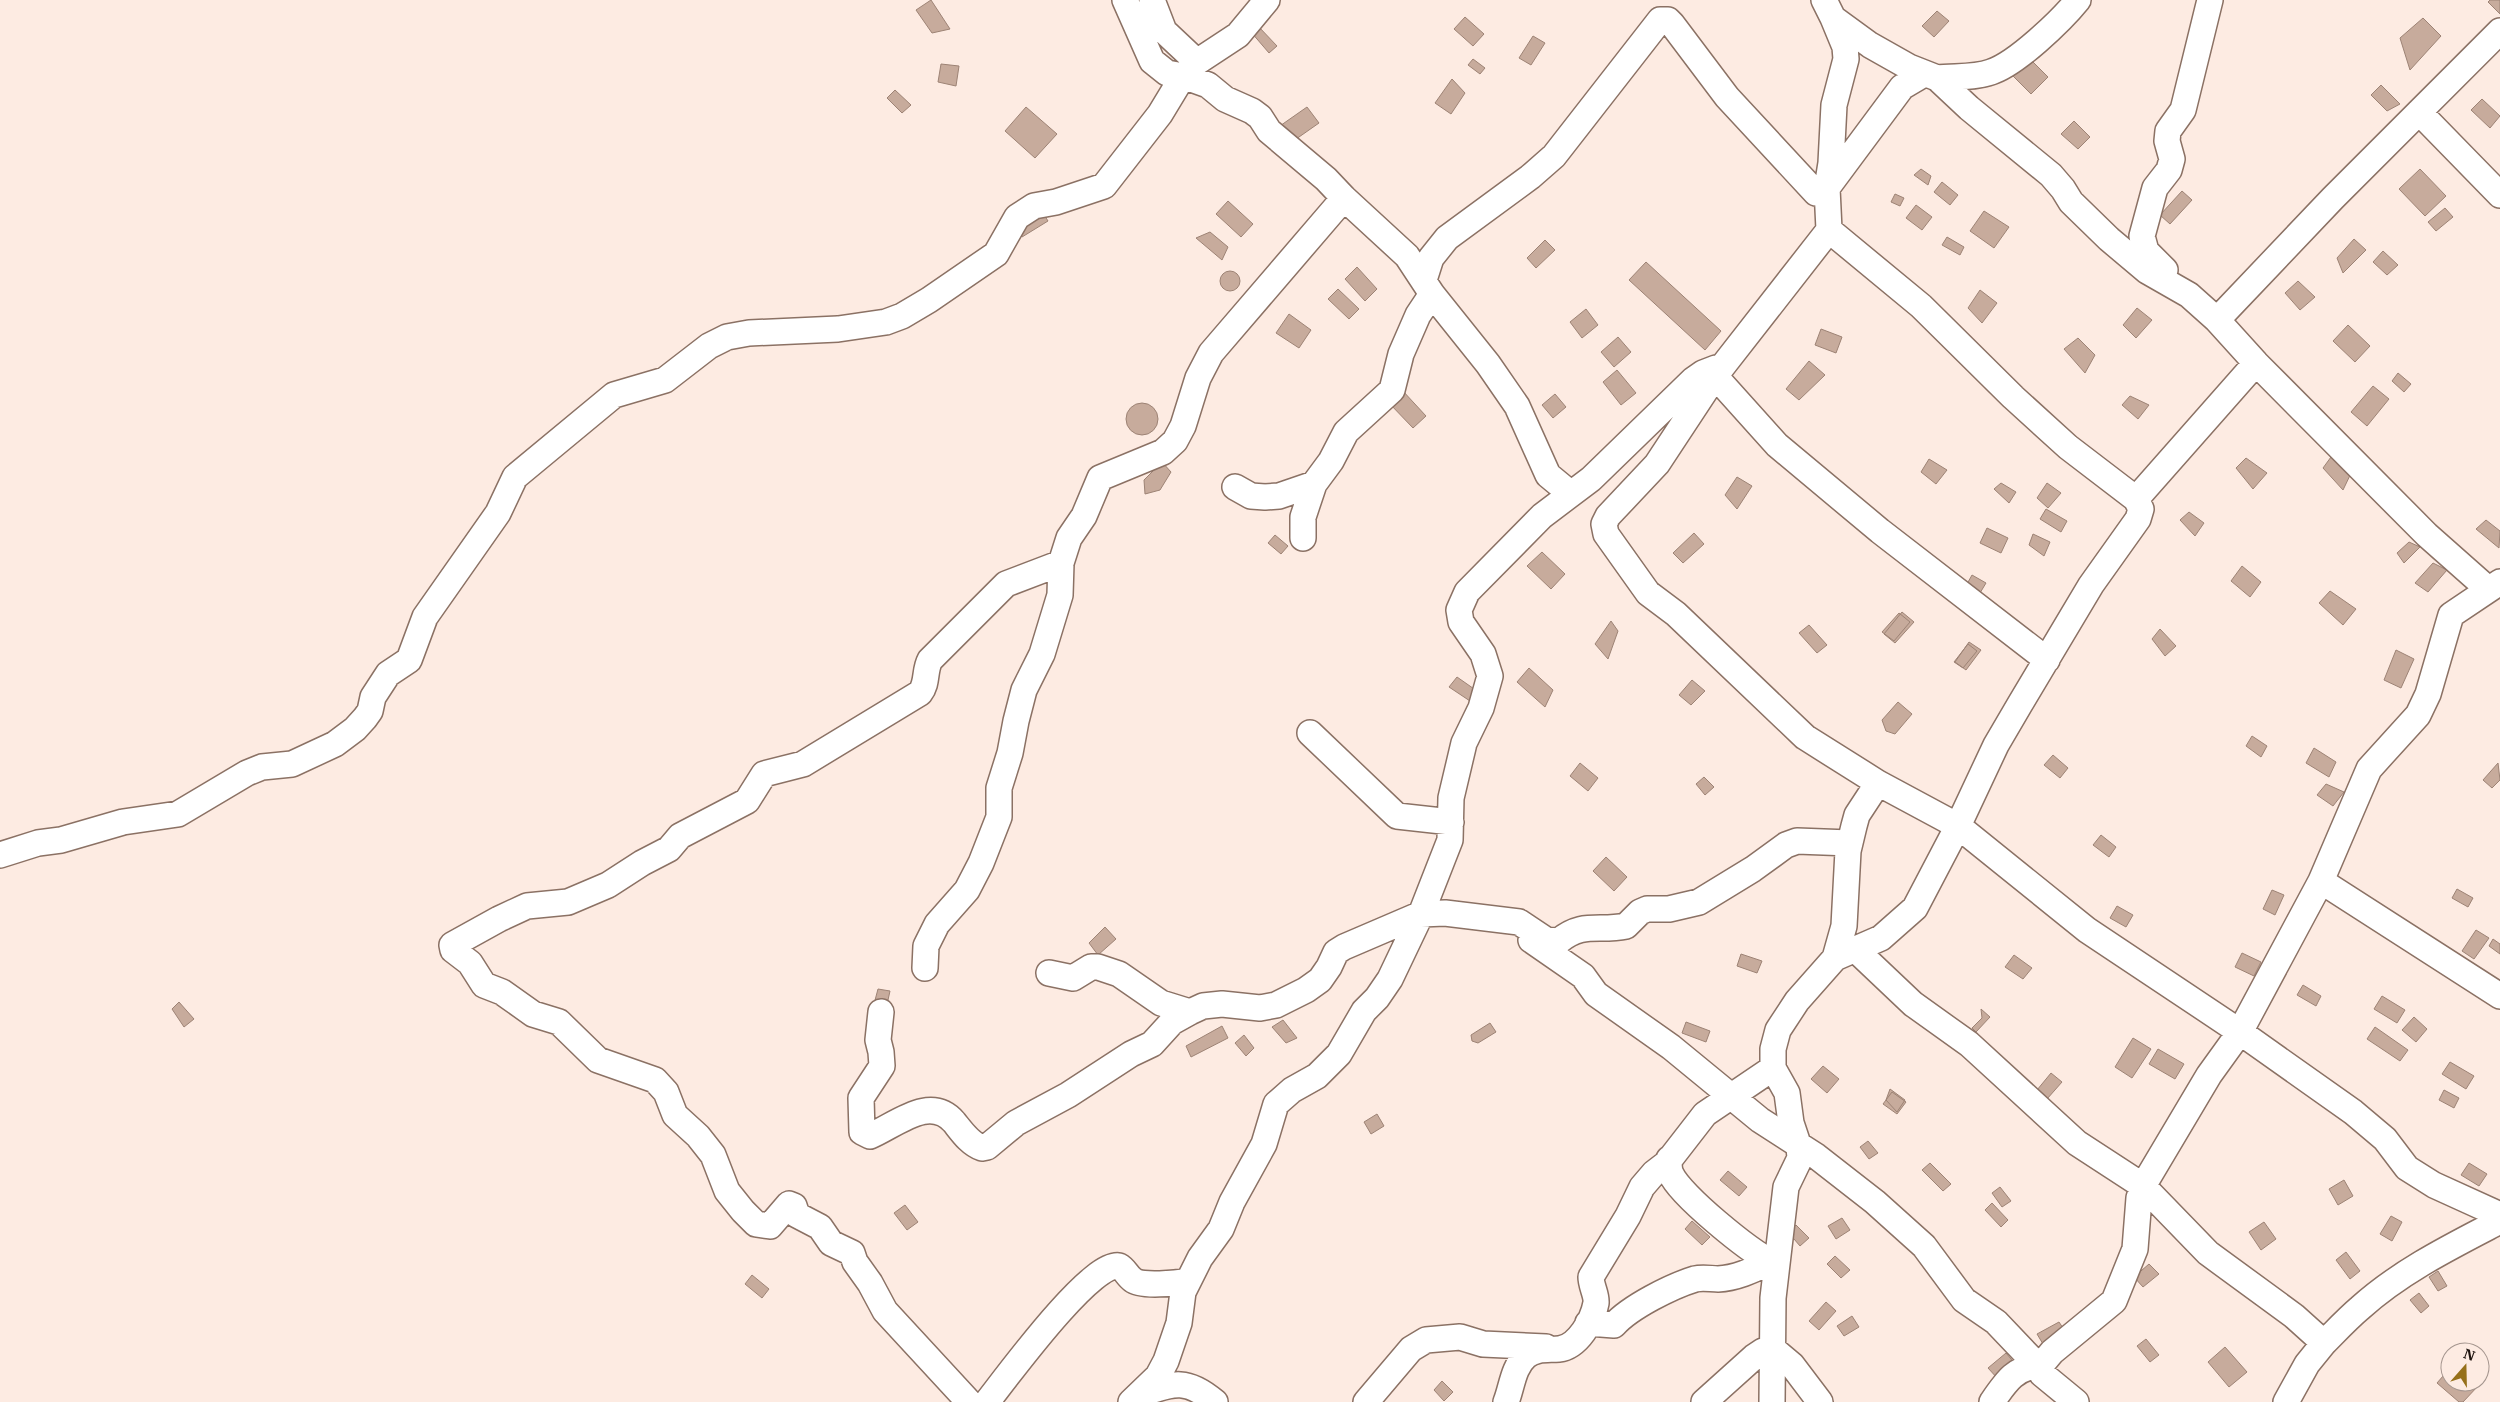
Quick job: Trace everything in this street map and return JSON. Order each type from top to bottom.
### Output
[{"type":"street","points":[[1125,0],[1152,61],[1167,73],[1190,69]]},
{"type":"street","points":[[1152,0],[1164,31],[1190,69],[1225,99],[1252,111],[1260,117],[1269,131],[1326,179],[1425,274],[1517,406],[1548,475],[1556,484],[1571,494]]},
{"type":"street","points":[[0,854],[38,843],[62,840],[123,822],[178,814],[248,773],[262,767],[292,764],[335,744],[355,729],[365,718],[370,711],[373,698],[388,674],[409,660],[426,617],[448,587],[477,540],[498,513],[515,477],[614,395],[665,380],[709,346],[727,337],[749,333],[838,328],[886,322],[902,316],[996,254],[1017,217],[1034,206],[1056,202],[1104,186],[1160,114],[1190,69],[1238,35],[1267,0]]},
{"type":"street","points":[[1303,538],[1302,517],[1314,484],[1331,462],[1346,432],[1392,390],[1401,354],[1418,315],[1425,274],[1447,238],[1530,177],[1554,156],[1653,26],[1664,19],[1672,24],[1727,97],[1812,192],[1819,194],[1827,188],[1902,87],[1931,76],[1990,73],[2009,64],[2066,15],[2078,0]]},
{"type":"street","points":[[2210,0],[2183,110],[2168,131],[2167,141],[2172,159],[2169,170],[2155,188],[2142,236],[2143,246],[2153,260],[2217,320],[2256,363],[2427,535],[2447,552],[2496,586],[2454,610]]},
{"type":"street","points":[[1829,9],[1870,45],[1931,76],[2051,175],[2063,188],[2071,202],[2109,240],[2147,271],[2189,295]]},
{"type":"street","points":[[1829,9],[1845,48],[1846,59],[1834,104],[1831,163],[1827,188],[1829,230],[1719,371],[1657,464],[1608,516],[1604,524],[1606,534],[1655,599],[1676,614],[1805,736],[1878,784],[1905,796],[1958,826],[2087,930],[2240,1032],[2353,1112],[2385,1139],[2407,1168],[2434,1185],[2500,1214]]},
{"type":"street","points":[[2217,320],[2500,31]]},
{"type":"street","points":[[2419,112],[2500,195]]},
{"type":"street","points":[[925,968],[926,946],[937,924],[967,890],[981,863],[999,817],[999,788],[1010,753],[1024,690],[1042,654],[1060,595],[1061,563],[1069,538],[1084,516],[1100,478],[1170,447],[1183,426],[1198,378],[1211,353],[1344,198]]},
{"type":"street","points":[[1772,1402],[1774,1261],[1786,1187],[1800,1158],[1799,1147],[1791,1123],[1788,1093],[1773,1068],[1773,1049],[1778,1030],[1797,1001],[1846,954],[1881,938],[1915,908],[1958,826],[1996,745],[2091,584],[2138,519],[2140,509],[2136,499],[2068,447],[2014,397],[1922,306],[1829,230]]},
{"type":"street","points":[[2136,499],[2256,363]]},
{"type":"street","points":[[1135,1398],[1158,1376],[1166,1361],[1179,1323],[1183,1292],[1200,1258],[1222,1229],[1232,1202],[1264,1144],[1276,1104],[1292,1090],[1316,1076],[1339,1054],[1364,1011],[1377,998],[1390,979],[1420,914],[1450,840],[1451,798],[1464,743],[1481,708],[1490,676],[1483,654],[1461,622],[1459,610],[1468,592],[1542,516],[1591,479],[1693,380],[1703,373],[1719,371]]},
{"type":"street","points":[[1719,371],[1777,445],[1880,531],[2047,660]]},
{"type":"street","points":[[1235,487],[1251,496],[1265,497],[1279,496],[1314,484]]},
{"type":"street","points":[[1992,1402],[2016,1374],[2026,1367],[2040,1365],[2052,1352],[2114,1301],[2135,1249],[2139,1198],[2143,1186],[2209,1075],[2240,1032],[2321,881],[2370,769],[2418,715],[2428,694],[2447,622],[2454,610],[2458,590],[2456,574],[2447,552]]},
{"type":"street","points":[[969,1402],[885,1311],[870,1283],[854,1262],[852,1253],[831,1244],[820,1227],[797,1215],[794,1206],[789,1204],[770,1226],[756,1224],[743,1211],[728,1191],[713,1155],[698,1136],[675,1115],[666,1092],[655,1080],[598,1060],[559,1022],[533,1014],[502,992],[484,985],[470,963],[453,950],[452,945],[527,906],[568,902],[608,885],[642,863],[669,849],[680,836],[747,801],[764,774],[803,764],[920,693],[924,688],[927,666],[930,660],[970,618],[994,598],[1002,586],[1061,563]]},
{"type":"street","points":[[1310,733],[1397,816],[1451,822]]},
{"type":"street","points":[[1878,784],[1857,815],[1848,851],[1844,926],[1846,954],[1969,1044],[2078,1143],[2143,1186],[2208,1253],[2294,1316],[2324,1343]]},
{"type":"street","points":[[881,1012],[878,1040],[882,1052],[882,1066],[861,1098],[862,1132],[870,1136],[929,1109],[944,1112],[967,1138],[982,1148],[987,1148],[1016,1124],[1068,1095],[1131,1054],[1152,1044],[1172,1022],[1190,1012],[1204,1006],[1222,1004],[1260,1008],[1276,1005],[1306,990],[1320,980],[1330,967],[1336,952],[1420,914],[1445,913],[1519,922],[1546,940],[1559,941],[1568,934],[1582,928],[1626,926],[1640,912],[1647,909],[1669,909],[1699,902],[1753,869],[1786,845],[1797,841],[1850,843]]},
{"type":"street","points":[[2321,881],[2500,996]]},
{"type":"street","points":[[1496,918],[1501,925],[1543,947],[1583,976],[1596,994],[1672,1046],[1730,1097],[1799,1147],[1816,1156],[1876,1202],[1924,1246],[1964,1300],[1996,1322],[2040,1365],[2042,1374],[2076,1402]]},
{"type":"street","points":[[1049,973],[1073,978],[1091,967],[1098,967],[1119,974],[1161,1003],[1190,1012]]},
{"type":"street","points":[[1366,1402],[1411,1348],[1426,1340],[1460,1337],[1483,1344],[1514,1344],[1559,1349],[1570,1344],[1583,1332],[1588,1324],[1596,1301],[1591,1283],[1594,1271],[1628,1216],[1642,1187],[1669,1159],[1705,1114],[1773,1068]]},
{"type":"street","points":[[1669,1159],[1671,1175],[1686,1195],[1750,1249],[1774,1261]]},
{"type":"street","points":[[2286,1402],[2306,1364],[2360,1307],[2396,1280],[2439,1253],[2500,1221]]},
{"type":"street","points":[[1588,1324],[1614,1325],[1622,1316],[1643,1304],[1696,1279],[1728,1277],[1746,1273],[1774,1261]]},
{"type":"street","points":[[987,1402],[1063,1308],[1084,1285],[1108,1268],[1119,1266],[1131,1279],[1138,1283],[1188,1281]]},
{"type":"street","points":[[1506,1402],[1518,1365],[1526,1356],[1546,1348]]},
{"type":"street","points":[[1704,1402],[1754,1357],[1763,1351],[1774,1349]]},
{"type":"street","points":[[1774,1349],[1792,1366],[1820,1402]]},
{"type":"street","points":[[1135,1398],[1168,1385],[1183,1384],[1205,1393],[1215,1402]]},
{"type":"building","points":[[931,0],[950,29],[932,33],[916,10]]},
{"type":"building","points":[[2490,0],[2500,0],[2500,14],[2488,2]]},
{"type":"building","points":[[1937,11],[1949,21],[1934,37],[1922,26]]},
{"type":"building","points":[[1465,17],[1484,34],[1473,46],[1454,29]]},
{"type":"building","points":[[2423,18],[2441,36],[2410,70],[2400,38]]},
{"type":"building","points":[[1258,26],[1277,46],[1269,53],[1251,32]]},
{"type":"building","points":[[1533,36],[1545,43],[1531,65],[1519,58]]},
{"type":"building","points":[[1473,59],[1485,68],[1480,74],[1468,65]]},
{"type":"building","points":[[2030,59],[2048,77],[2031,94],[2013,76]]},
{"type":"building","points":[[941,64],[959,66],[956,86],[938,82]]},
{"type":"building","points":[[1452,79],[1465,93],[1451,114],[1435,103]]},
{"type":"building","points":[[2381,85],[2400,104],[2387,111],[2371,95]]},
{"type":"building","points":[[895,90],[911,105],[902,113],[887,98]]},
{"type":"building","points":[[2482,99],[2500,116],[2490,128],[2471,110]]},
{"type":"building","points":[[1026,107],[1057,134],[1035,158],[1005,131]]},
{"type":"building","points":[[1307,107],[1319,123],[1289,144],[1277,128]]},
{"type":"building","points":[[2074,121],[2090,137],[2078,149],[2061,134]]},
{"type":"building","points":[[1921,169],[1931,176],[1928,185],[1914,175]]},
{"type":"building","points":[[2420,169],[2446,196],[2425,216],[2399,189]]},
{"type":"building","points":[[1942,182],[1958,195],[1950,205],[1934,192]]},
{"type":"building","points":[[2182,191],[2192,200],[2170,224],[2160,215]]},
{"type":"building","points":[[1895,194],[1904,198],[1900,206],[1891,202]]},
{"type":"building","points":[[1228,201],[1253,224],[1241,237],[1216,214]]},
{"type":"building","points":[[1916,205],[1932,217],[1922,230],[1906,218]]},
{"type":"building","points":[[1039,207],[1048,221],[1022,237],[1013,223]]},
{"type":"building","points":[[2445,208],[2453,217],[2436,231],[2428,222]]},
{"type":"building","points":[[1984,211],[2009,227],[1994,248],[1970,231]]},
{"type":"building","points":[[1210,232],[1228,247],[1222,260],[1196,238]]},
{"type":"building","points":[[1947,237],[1964,247],[1960,255],[1942,245]]},
{"type":"building","points":[[2354,239],[2366,250],[2343,273],[2337,258]]},
{"type":"building","points":[[1545,240],[1555,250],[1536,268],[1527,258]]},
{"type":"building","points":[[2383,251],[2398,265],[2387,275],[2373,262]]},
{"type":"building","points":[[1646,262],[1721,331],[1705,350],[1629,280]]},
{"type":"building","points":[[1357,267],[1377,289],[1365,301],[1345,279]]},
{"type":"building","points":[[1230,271],[1237,274],[1240,281],[1237,288],[1230,291],[1223,288],[1220,281],[1223,274]]},
{"type":"building","points":[[2298,281],[2315,297],[2300,310],[2285,293]]},
{"type":"building","points":[[1338,289],[1359,309],[1349,319],[1328,299]]},
{"type":"building","points":[[1980,290],[1997,303],[1982,323],[1968,308]]},
{"type":"building","points":[[2137,308],[2152,320],[2136,338],[2123,325]]},
{"type":"building","points":[[1586,309],[1598,325],[1582,338],[1570,322]]},
{"type":"building","points":[[1289,314],[1311,330],[1299,348],[1276,333]]},
{"type":"building","points":[[2348,325],[2370,346],[2355,362],[2333,341]]},
{"type":"building","points":[[1821,329],[1842,337],[1836,353],[1815,345]]},
{"type":"building","points":[[1618,337],[1631,352],[1614,367],[1601,352]]},
{"type":"building","points":[[2078,338],[2095,355],[2085,373],[2064,349]]},
{"type":"building","points":[[1809,361],[1825,375],[1799,400],[1786,389]]},
{"type":"building","points":[[1617,370],[1636,393],[1621,405],[1603,382]]},
{"type":"building","points":[[2398,373],[2411,384],[2404,392],[2392,381]]},
{"type":"building","points":[[2373,386],[2389,399],[2367,426],[2351,412]]},
{"type":"building","points":[[1402,390],[1426,416],[1413,428],[1389,403]]},
{"type":"building","points":[[1555,394],[1566,407],[1553,418],[1542,405]]},
{"type":"building","points":[[2130,396],[2149,405],[2138,419],[2122,405]]},
{"type":"building","points":[[1142,403],[1148,404],[1153,408],[1157,413],[1157,425],[1153,430],[1148,434],[1142,435],[1136,434],[1131,430],[1127,425],[1126,419],[1127,413],[1131,408],[1136,404]]},
{"type":"building","points":[[2331,457],[2353,469],[2343,490],[2323,468]]},
{"type":"building","points":[[2246,458],[2267,473],[2253,489],[2236,468]]},
{"type":"building","points":[[1929,459],[1947,470],[1936,484],[1921,472]]},
{"type":"building","points":[[1162,462],[1171,472],[1160,490],[1145,494],[1144,480]]},
{"type":"building","points":[[1737,477],[1752,486],[1737,509],[1725,495]]},
{"type":"building","points":[[2001,483],[2016,492],[2009,503],[1994,489]]},
{"type":"building","points":[[2047,483],[2061,493],[2048,508],[2037,498]]},
{"type":"building","points":[[2046,509],[2067,521],[2061,532],[2040,519]]},
{"type":"building","points":[[2189,512],[2204,523],[2195,536],[2180,520]]},
{"type":"building","points":[[2486,520],[2500,531],[2499,548],[2476,529]]},
{"type":"building","points":[[1987,528],[2008,538],[2001,553],[1980,543]]},
{"type":"building","points":[[1694,533],[1704,544],[1683,563],[1673,553]]},
{"type":"building","points":[[2033,534],[2050,542],[2044,556],[2029,545]]},
{"type":"building","points":[[1275,535],[1288,546],[1281,554],[1268,543]]},
{"type":"building","points":[[2409,542],[2420,547],[2404,563],[2397,553]]},
{"type":"building","points":[[1542,552],[1565,574],[1551,589],[1527,566]]},
{"type":"building","points":[[2433,563],[2447,570],[2428,592],[2415,583]]},
{"type":"building","points":[[2242,566],[2261,582],[2250,597],[2231,581]]},
{"type":"building","points":[[1972,575],[1986,583],[1980,593],[1967,584]]},
{"type":"building","points":[[2330,591],[2356,609],[2343,625],[2319,603]]},
{"type":"building","points":[[1902,612],[1914,622],[1895,643],[1884,634]]},
{"type":"building","points":[[1899,613],[1910,622],[1894,641],[1882,632]]},
{"type":"building","points":[[1611,621],[1618,631],[1608,659],[1595,644]]},
{"type":"building","points":[[1809,625],[1827,645],[1817,653],[1799,633]]},
{"type":"building","points":[[2160,629],[2176,646],[2165,656],[2152,639]]},
{"type":"building","points":[[1969,642],[1981,650],[1966,670],[1955,662]]},
{"type":"building","points":[[1968,644],[1977,651],[1963,668],[1954,662]]},
{"type":"building","points":[[2396,650],[2414,659],[2401,688],[2384,680]]},
{"type":"building","points":[[1529,668],[1553,690],[1545,707],[1517,682]]},
{"type":"building","points":[[1457,677],[1477,691],[1470,701],[1449,687]]},
{"type":"building","points":[[1692,680],[1705,691],[1691,705],[1679,695]]},
{"type":"building","points":[[1898,702],[1912,714],[1895,734],[1886,731],[1882,720]]},
{"type":"building","points":[[2252,736],[2267,746],[2261,757],[2246,746]]},
{"type":"building","points":[[2314,748],[2336,762],[2329,777],[2306,763]]},
{"type":"building","points":[[2053,755],[2068,768],[2060,778],[2044,765]]},
{"type":"building","points":[[1580,763],[1598,778],[1588,791],[1570,776]]},
{"type":"building","points":[[2498,763],[2500,780],[2492,788],[2483,780]]},
{"type":"building","points":[[1704,777],[1714,787],[1705,795],[1696,784]]},
{"type":"building","points":[[2326,784],[2344,792],[2333,806],[2317,795]]},
{"type":"building","points":[[2101,835],[2116,847],[2109,857],[2093,845]]},
{"type":"building","points":[[1606,857],[1627,877],[1614,891],[1593,871]]},
{"type":"building","points":[[2457,889],[2473,898],[2468,907],[2452,898]]},
{"type":"building","points":[[2272,890],[2284,895],[2275,915],[2263,909]]},
{"type":"building","points":[[2117,906],[2133,915],[2126,927],[2110,918]]},
{"type":"building","points":[[1105,927],[1116,939],[1098,955],[1089,943]]},
{"type":"building","points":[[2476,930],[2489,938],[2474,959],[2462,951]]},
{"type":"building","points":[[2493,939],[2500,944],[2500,954],[2489,946]]},
{"type":"building","points":[[2242,953],[2261,962],[2254,976],[2235,967]]},
{"type":"building","points":[[1741,954],[1762,961],[1757,973],[1737,966]]},
{"type":"building","points":[[2014,955],[2032,968],[2023,979],[2005,967]]},
{"type":"building","points":[[2303,985],[2321,996],[2316,1006],[2297,995]]},
{"type":"building","points":[[878,989],[890,991],[886,1009],[874,1004]]},
{"type":"building","points":[[2382,996],[2405,1010],[2397,1023],[2374,1009]]},
{"type":"building","points":[[179,1002],[194,1019],[184,1027],[172,1009]]},
{"type":"building","points":[[1981,1009],[1990,1017],[1976,1032],[1972,1028],[1982,1018]]},
{"type":"building","points":[[2414,1017],[2427,1029],[2416,1042],[2402,1030]]},
{"type":"building","points":[[1283,1020],[1297,1038],[1286,1043],[1272,1027]]},
{"type":"building","points":[[1686,1022],[1710,1031],[1706,1042],[1682,1033]]},
{"type":"building","points":[[1490,1023],[1496,1032],[1478,1043],[1472,1041],[1471,1035]]},
{"type":"building","points":[[1222,1026],[1228,1038],[1191,1057],[1186,1046]]},
{"type":"building","points":[[2375,1027],[2408,1050],[2400,1061],[2367,1039]]},
{"type":"building","points":[[1244,1035],[1254,1048],[1246,1056],[1235,1043]]},
{"type":"building","points":[[2133,1038],[2151,1049],[2132,1078],[2115,1067]]},
{"type":"building","points":[[2158,1049],[2184,1064],[2175,1079],[2149,1064]]},
{"type":"building","points":[[2450,1062],[2474,1076],[2466,1089],[2442,1074]]},
{"type":"building","points":[[1823,1066],[1839,1079],[1827,1093],[1811,1079]]},
{"type":"building","points":[[2051,1073],[2062,1082],[2047,1099],[2037,1090]]},
{"type":"building","points":[[1890,1089],[1905,1100],[1897,1112],[1886,1100]]},
{"type":"building","points":[[2444,1090],[2459,1098],[2454,1108],[2439,1100]]},
{"type":"building","points":[[1892,1092],[1906,1102],[1897,1114],[1883,1104]]},
{"type":"building","points":[[1377,1114],[1384,1126],[1371,1134],[1364,1122]]},
{"type":"building","points":[[1868,1141],[1878,1153],[1869,1159],[1860,1147]]},
{"type":"building","points":[[1930,1163],[1951,1184],[1943,1191],[1922,1170]]},
{"type":"building","points":[[2469,1163],[2487,1174],[2479,1186],[2461,1175]]},
{"type":"building","points":[[1728,1171],[1747,1187],[1739,1196],[1720,1180]]},
{"type":"building","points":[[2344,1180],[2353,1196],[2338,1205],[2329,1189]]},
{"type":"building","points":[[2000,1187],[2011,1201],[2002,1207],[1992,1193]]},
{"type":"building","points":[[1992,1203],[2008,1220],[2001,1227],[1985,1210]]},
{"type":"building","points":[[905,1205],[918,1222],[907,1230],[894,1213]]},
{"type":"building","points":[[2391,1216],[2402,1222],[2392,1241],[2380,1234]]},
{"type":"building","points":[[1842,1218],[1850,1230],[1836,1239],[1828,1226]]},
{"type":"building","points":[[1692,1221],[1710,1237],[1702,1245],[1685,1229]]},
{"type":"building","points":[[2264,1222],[2276,1239],[2261,1250],[2249,1232]]},
{"type":"building","points":[[1796,1225],[1809,1238],[1800,1246],[1788,1232]]},
{"type":"building","points":[[2346,1252],[2360,1271],[2350,1279],[2336,1260]]},
{"type":"building","points":[[1835,1256],[1850,1270],[1841,1278],[1827,1264]]},
{"type":"building","points":[[2149,1264],[2159,1274],[2143,1287],[2134,1277]]},
{"type":"building","points":[[2438,1271],[2447,1286],[2438,1291],[2429,1277]]},
{"type":"building","points":[[752,1275],[769,1289],[762,1298],[745,1284]]},
{"type":"building","points":[[2419,1293],[2429,1306],[2421,1313],[2410,1300]]},
{"type":"building","points":[[1826,1302],[1836,1311],[1819,1330],[1809,1321]]},
{"type":"building","points":[[1852,1316],[1859,1327],[1844,1336],[1837,1326]]},
{"type":"building","points":[[2059,1322],[2065,1331],[2043,1344],[2037,1334]]},
{"type":"building","points":[[2146,1339],[2159,1355],[2150,1362],[2137,1346]]},
{"type":"building","points":[[2225,1347],[2247,1372],[2229,1387],[2208,1362]]},
{"type":"building","points":[[2006,1353],[2016,1365],[1998,1379],[1988,1368]]},
{"type":"building","points":[[1442,1381],[1453,1392],[1444,1401],[1434,1390]]},
{"type":"building","points":[[2447,1392],[2472,1392],[2463,1402],[2459,1402]]}]
